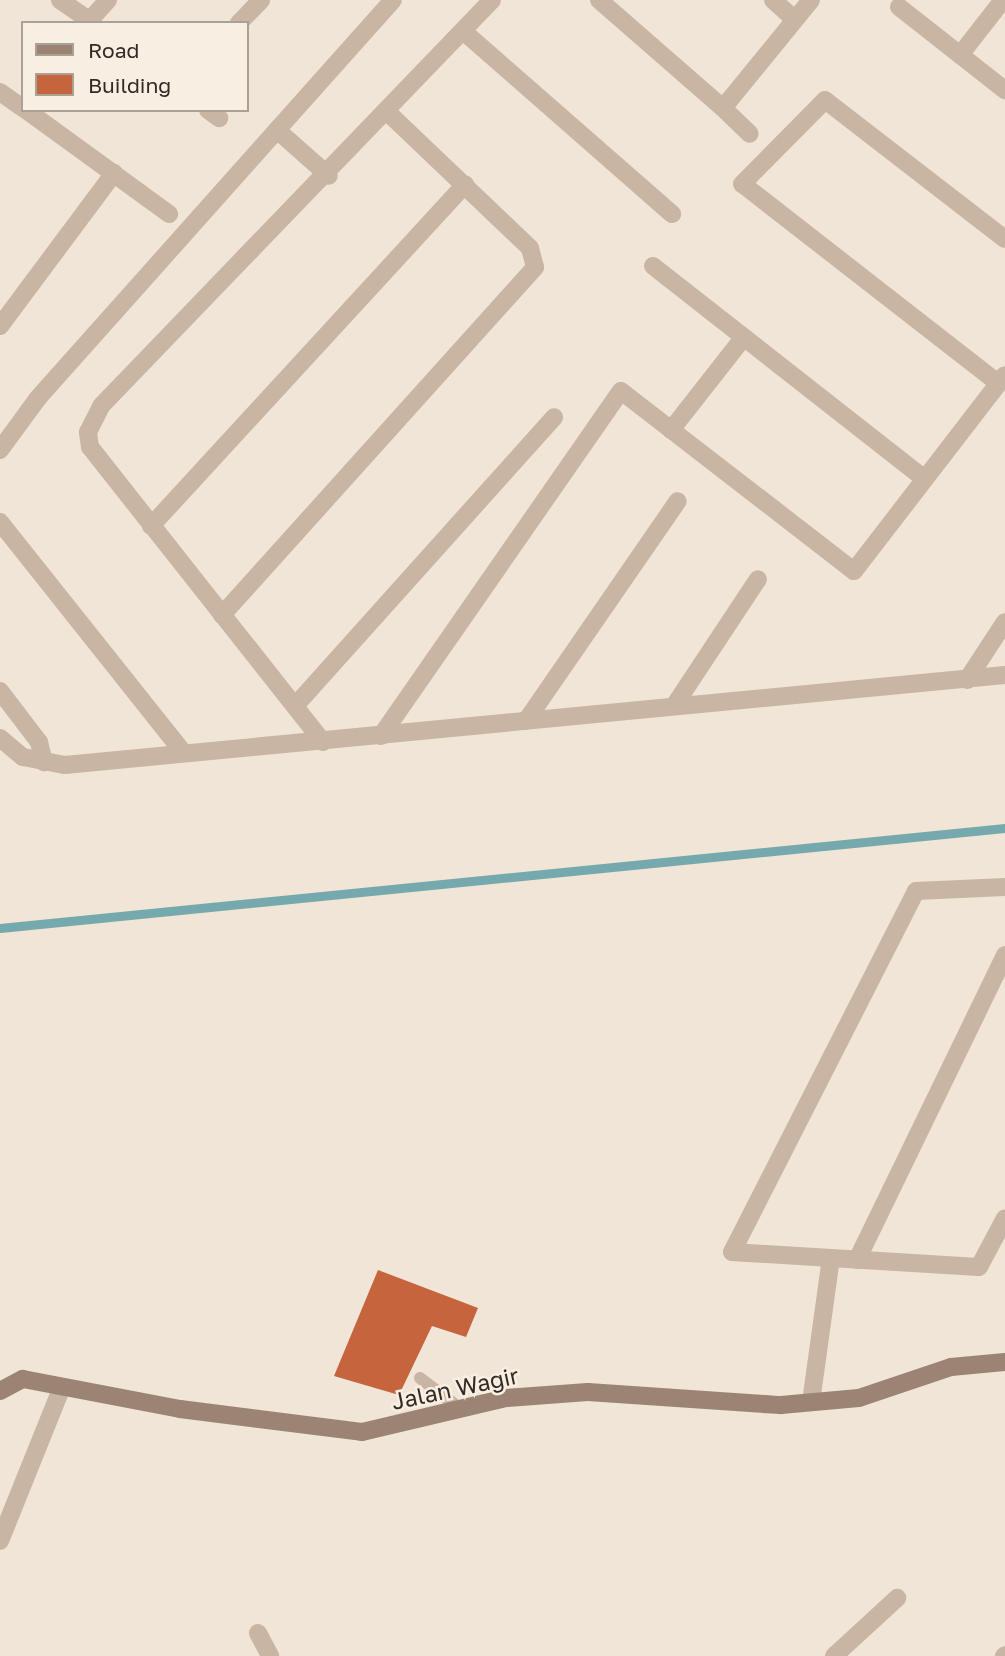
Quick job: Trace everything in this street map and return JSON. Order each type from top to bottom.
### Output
[{"type":"street","points":[[60,0],[90,21]]},
{"type":"street","points":[[92,21],[108,0]]},
{"type":"street","points":[[241,21],[261,0]]},
{"type":"street","points":[[0,450],[38,398],[393,0]]},
{"type":"street","points":[[323,742],[90,447],[91,421],[329,176],[492,0]]},
{"type":"street","points":[[599,0],[750,134]]},
{"type":"street","points":[[773,0],[794,19]]},
{"type":"street","points":[[723,108],[811,0]]},
{"type":"street","points":[[960,55],[1003,0]]},
{"type":"street","points":[[899,6],[1005,90]]},
{"type":"street","points":[[463,31],[672,214]]},
{"type":"street","points":[[0,92],[21,107]]},
{"type":"street","points":[[381,736],[621,391],[854,571],[1002,379],[742,184],[825,100],[1005,239]]},
{"type":"street","points":[[28,112],[169,214]]},
{"type":"street","points":[[222,615],[531,275],[536,258],[530,248],[388,113]]},
{"type":"street","points":[[278,130],[329,176]]},
{"type":"street","points":[[0,326],[114,173]]},
{"type":"street","points":[[151,526],[465,184]]},
{"type":"street","points":[[653,266],[925,479]]},
{"type":"street","points":[[670,430],[744,337]]},
{"type":"street","points":[[295,706],[554,416]]},
{"type":"street","points":[[526,721],[678,502]]},
{"type":"street","points":[[0,522],[183,752]]},
{"type":"street","points":[[674,706],[758,579]]},
{"type":"street","points":[[967,680],[1005,622]]},
{"type":"street","points":[[0,738],[16,753],[44,762],[323,742],[1005,675]]},
{"type":"street","points":[[0,691],[39,742],[44,762]]},
{"type":"street","points":[[1005,887],[916,891],[732,1252],[979,1267],[1005,1218]]},
{"type":"street","points":[[857,1260],[1005,955]]},
{"type":"street","points":[[811,1402],[831,1258]]},
{"type":"street","name":"Jalan Wagir","points":[[0,1391],[23,1379],[61,1389],[362,1432],[506,1398],[588,1392],[811,1402],[859,1398],[978,1361],[1005,1362]]},
{"type":"street","points":[[0,1541],[61,1389]]},
{"type":"street","points":[[834,1656],[897,1598]]},
{"type":"street","points":[[258,1633],[270,1656]]},
{"type":"lane","points":[[420,1378],[462,1410]]},
{"type":"building","points":[[378,1270],[478,1308],[466,1337],[432,1326],[399,1395],[334,1376]]},
{"type":"waterway","points":[[0,928],[1005,828]]}]
